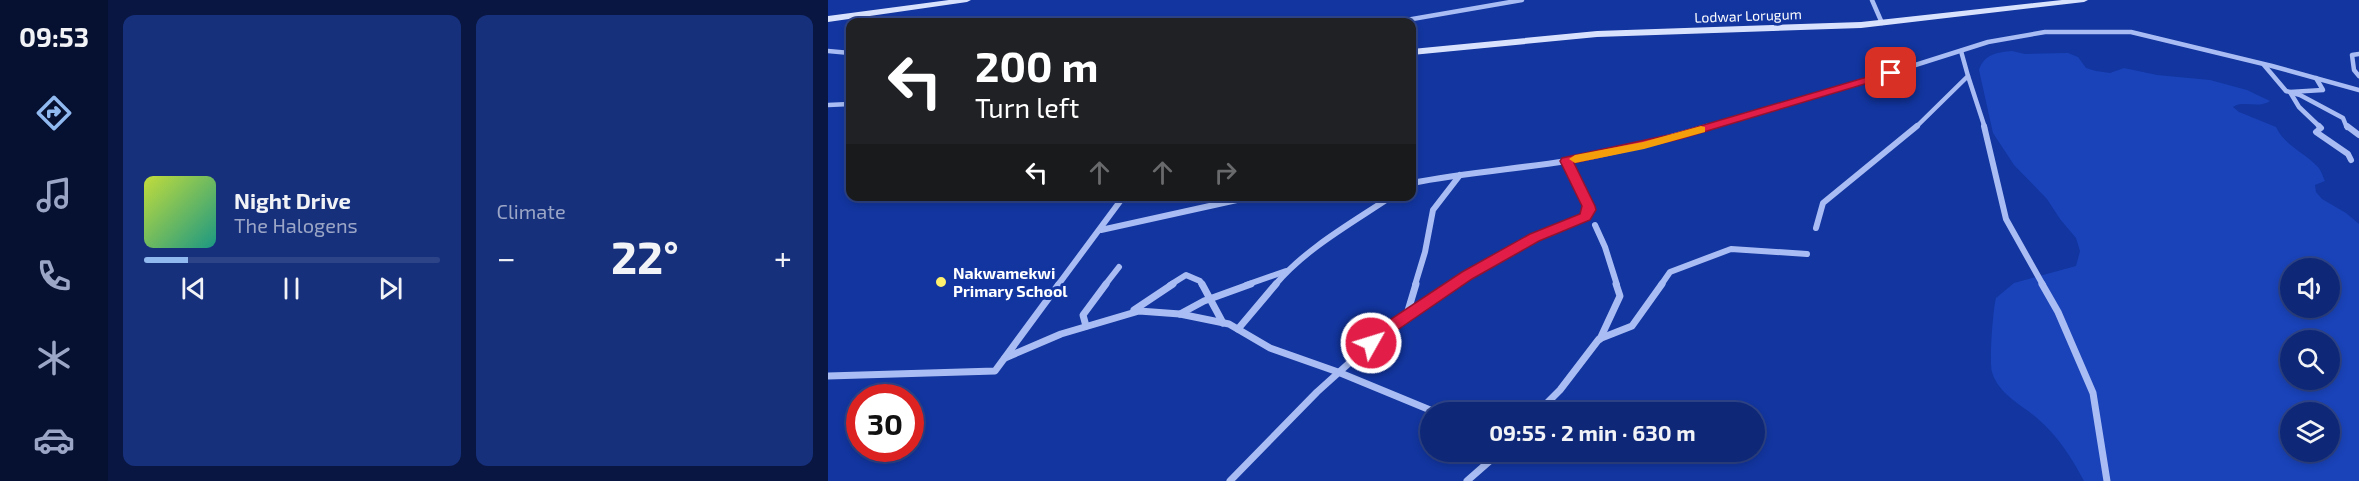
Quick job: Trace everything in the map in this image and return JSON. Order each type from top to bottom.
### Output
[{"type":"street","points":[[828,19],[967,0]]},
{"type":"street","points":[[1416,18],[1522,0]]},
{"type":"street","points":[[1872,0],[1882,23]]},
{"type":"street","name":"Lodwar Lorugum","points":[[1416,52],[1597,34],[1882,23],[2084,0]]},
{"type":"street","points":[[1416,182],[1460,174],[1567,161],[1644,145],[1691,133],[1988,42],[2045,32],[2115,30],[2145,35],[2359,90]]},
{"type":"street","points":[[828,51],[846,53]]},
{"type":"street","points":[[1962,51],[1989,140],[2006,219],[2058,312],[2093,393],[2107,481]]},
{"type":"street","points":[[2359,54],[2352,55],[2354,70],[2359,76]]},
{"type":"street","points":[[2263,64],[2275,80],[2290,92],[2299,107],[2321,128],[2316,132],[2348,154],[2351,160]]},
{"type":"street","points":[[1816,228],[1823,203],[1888,152],[1946,100],[1968,76]]},
{"type":"street","points":[[2290,92],[2323,90],[2316,78]]},
{"type":"street","points":[[2290,92],[2343,118],[2348,129],[2359,135]]},
{"type":"street","points":[[828,105],[846,104]]},
{"type":"street","points":[[1230,481],[1338,372],[1388,329],[1467,276],[1534,237],[1585,217],[1589,206],[1567,161]]},
{"type":"street","points":[[1407,316],[1422,263],[1433,210],[1460,174]]},
{"type":"street","points":[[828,376],[995,371],[1121,201]]},
{"type":"street","points":[[1101,230],[1180,210],[1228,201]]},
{"type":"street","points":[[1238,329],[1287,271],[1319,245],[1385,201]]},
{"type":"street","points":[[1548,402],[1599,339],[1620,297],[1605,247],[1595,225]]},
{"type":"street","points":[[1599,339],[1632,326],[1670,272],[1731,249],[1807,254]]},
{"type":"street","points":[[1086,326],[1083,315],[1119,267]]},
{"type":"street","points":[[1180,314],[1210,298],[1287,271]]},
{"type":"street","points":[[1128,314],[1186,275],[1200,281],[1223,323]]},
{"type":"street","points":[[1005,358],[1061,334],[1139,311],[1180,314],[1223,323],[1270,348],[1338,372],[1420,406]]},
{"type":"street","points":[[1467,481],[1489,462]]},
{"type":"shaded area","points":[[2012,51],[2025,54],[2068,53],[2078,57],[2086,68],[2096,71],[2110,73],[2124,68],[2157,75],[2210,80],[2247,90],[2270,101],[2233,107],[2239,112],[2276,127],[2284,139],[2320,170],[2325,181],[2315,185],[2316,192],[2322,199],[2346,213],[2359,224],[2359,481],[2084,481],[2069,455],[2051,432],[2005,393],[1995,380],[1991,366],[1996,298],[2014,283],[2076,266],[2080,251],[2076,238],[2047,199],[2014,165],[1993,133],[1979,70],[1984,60],[1997,53]]},
{"type":"slow traffic","points":[[1575,159],[1644,145],[1701,130]]},
{"type":"place","name":"Nakwamekwi Primary School","points":[[941,282]]},
{"type":"route","points":[[1371,343],[1467,276],[1534,237],[1585,217],[1589,206],[1567,161],[1676,137],[1891,73]]}]
